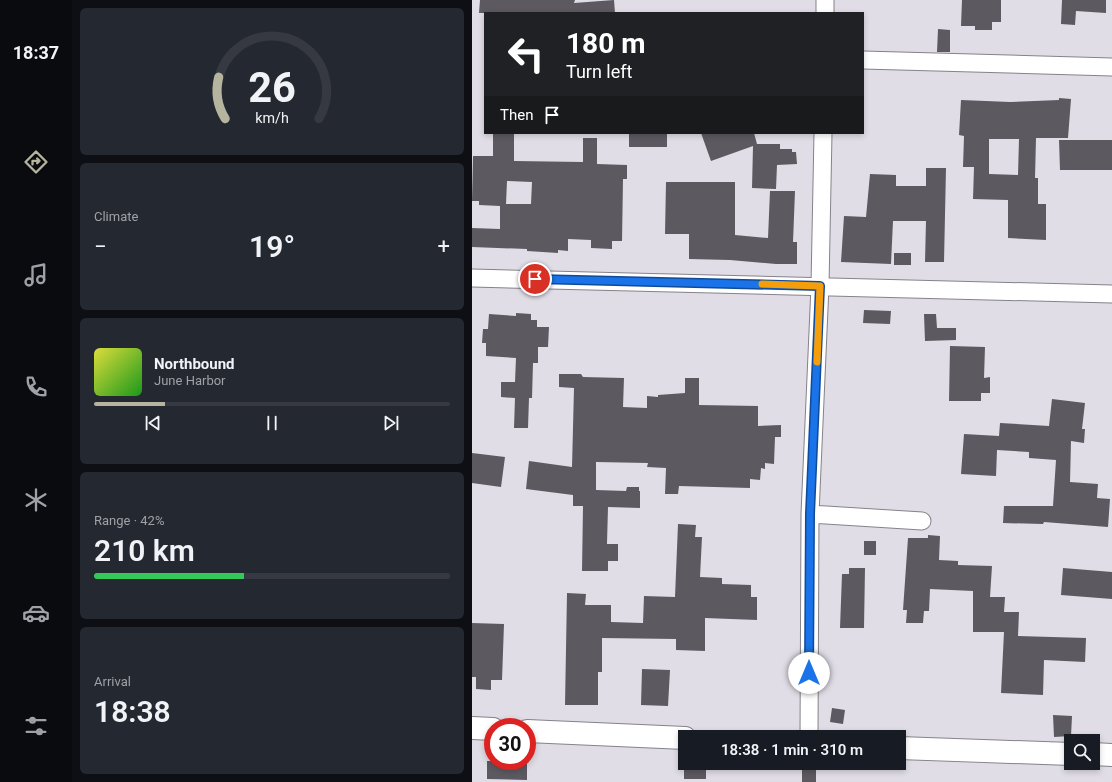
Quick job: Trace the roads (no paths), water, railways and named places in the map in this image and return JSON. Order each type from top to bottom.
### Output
[{"type":"street","points":[[825,0],[825,12]]},
{"type":"street","points":[[864,60],[1112,67]]},
{"type":"street","points":[[809,730],[810,514],[820,286],[823,134]]},
{"type":"street","points":[[472,278],[1112,294]]},
{"type":"street","points":[[810,514],[922,521]]},
{"type":"street","points":[[472,728],[484,729]]},
{"type":"street","points":[[536,731],[678,738]]},
{"type":"street","points":[[906,748],[1064,754]]},
{"type":"street","points":[[1100,754],[1112,755]]}]
